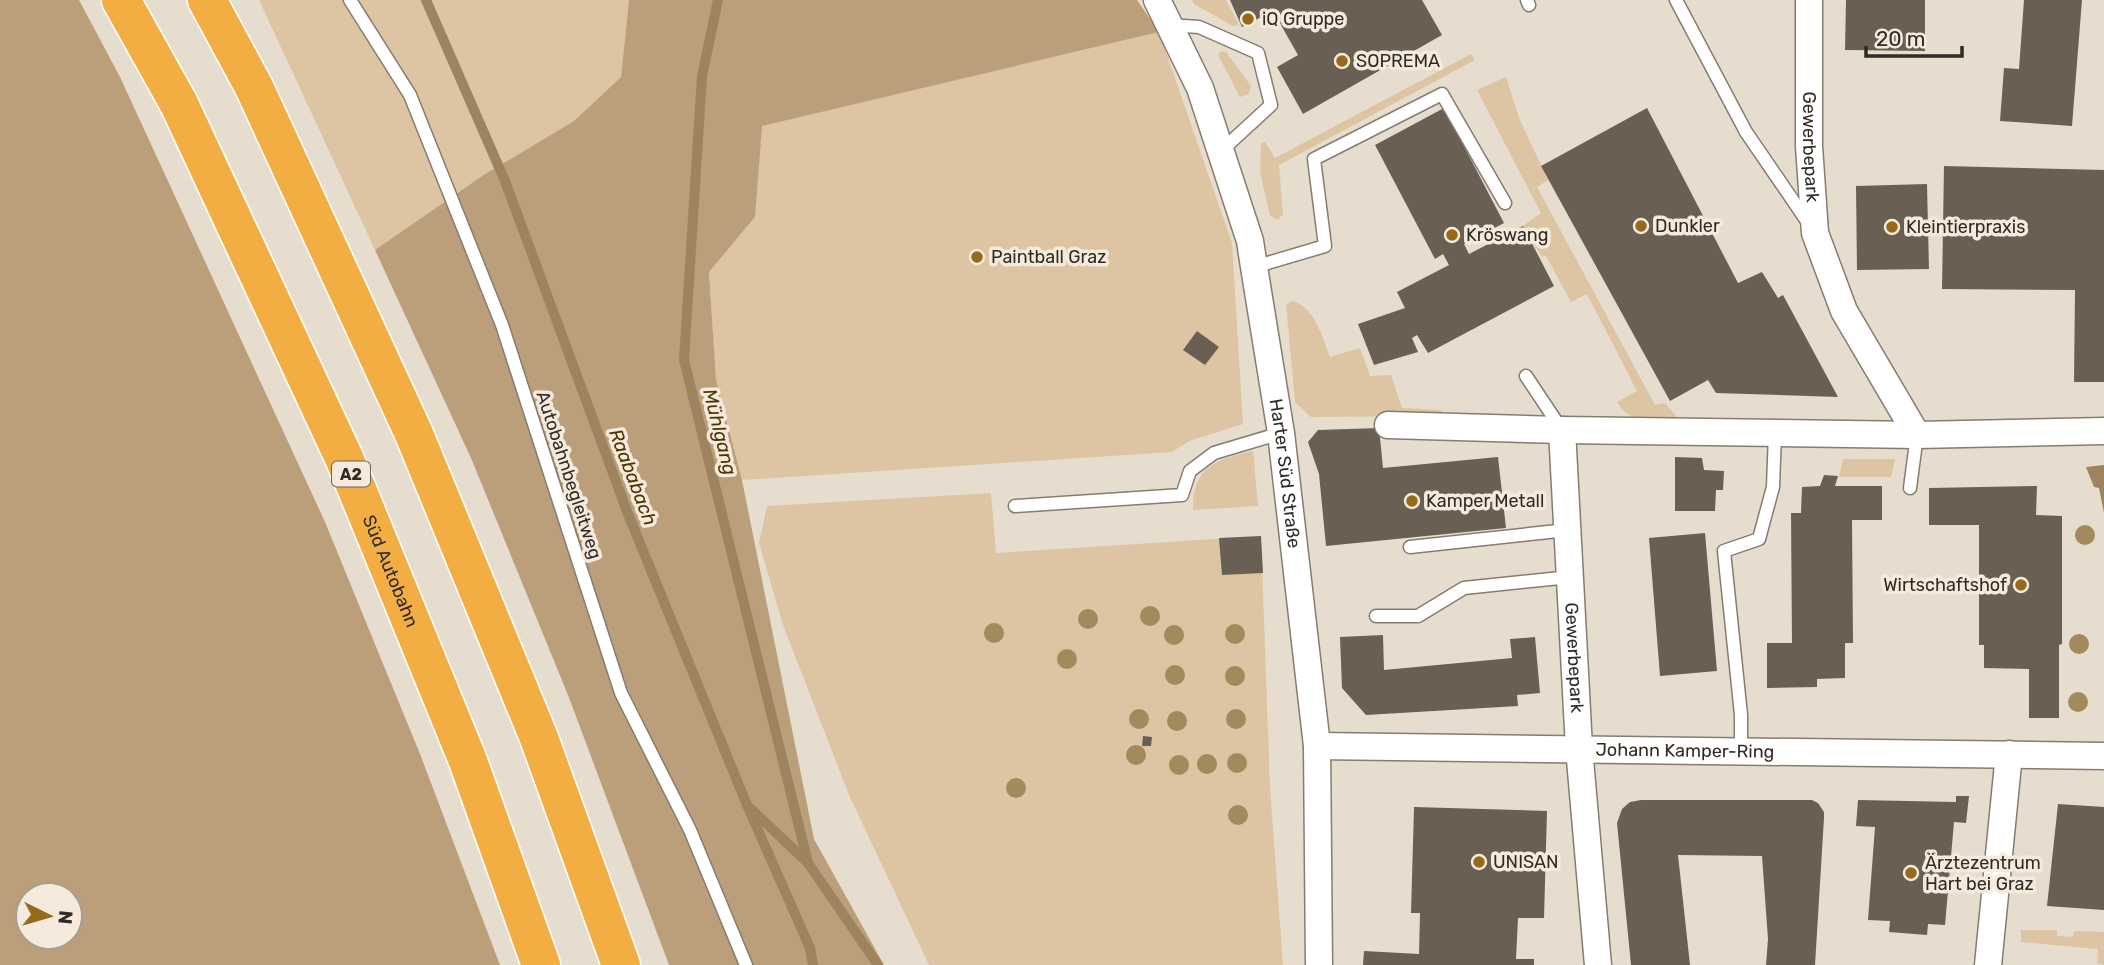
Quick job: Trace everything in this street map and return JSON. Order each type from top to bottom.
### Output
[{"type":"highway","name":"Süd Autobahn","points":[[121,0],[179,104],[345,460],[468,761],[541,965]]},
{"type":"highway","points":[[207,0],[254,87],[414,434],[539,738],[621,965]]},
{"type":"street","name":"Harter Süd Straße","points":[[1157,0],[1200,88],[1250,241],[1281,433],[1317,746],[1320,965]]},
{"type":"street","name":"Gewerbepark","points":[[1809,0],[1809,146],[1815,233],[1844,311],[1917,435]]},
{"type":"street","points":[[1388,425],[1917,435],[2104,431]]},
{"type":"street","name":"Gewerbepark","points":[[1562,430],[1579,748]]},
{"type":"street","points":[[1317,746],[1579,748]]},
{"type":"street","name":"Johann Kamper-Ring","points":[[1598,965],[1579,748],[2104,756]]},
{"type":"street","points":[[1988,965],[2009,754]]},
{"type":"lane","name":"Autobahnbegleitweg","points":[[350,0],[410,95],[502,325],[621,692],[690,830],[746,965]]},
{"type":"lane","points":[[1676,0],[1746,132],[1815,233]]},
{"type":"lane","points":[[1169,25],[1199,27],[1258,53],[1271,105],[1221,151]]},
{"type":"lane","points":[[1254,267],[1325,246],[1314,159],[1442,94],[1505,203]]},
{"type":"lane","points":[[1526,376],[1562,430]]},
{"type":"lane","points":[[1015,506],[1182,495],[1189,471],[1214,453],[1281,433]]},
{"type":"lane","points":[[1741,751],[1741,715],[1724,551],[1759,539],[1773,487],[1775,433]]},
{"type":"lane","points":[[1910,488],[1917,435]]},
{"type":"lane","points":[[1410,547],[1567,530]]},
{"type":"lane","points":[[1376,616],[1418,616],[1464,588],[1570,578]]},
{"type":"shaded area","points":[[0,0],[79,0],[120,77],[325,522],[420,754],[500,965],[0,965]]},
{"type":"shaded area","points":[[259,0],[629,0],[621,77],[574,121],[482,176],[375,250]]},
{"type":"shaded area","points":[[629,0],[1137,0],[1159,32],[762,126],[755,217],[709,272],[716,379],[742,480],[814,839],[884,965],[669,965],[568,695],[471,458],[375,250],[482,176],[574,121],[621,77]]},
{"type":"shaded area","points":[[1192,0],[1226,0],[1239,25],[1233,26],[1194,4]]},
{"type":"shaded area","name":"Paintball Graz","points":[[1159,32],[1232,243],[1243,424],[1189,441],[1172,452],[742,480],[716,379],[709,272],[755,217],[761,126]]},
{"type":"shaded area","points":[[1221,51],[1226,52],[1251,86],[1249,94],[1240,97],[1218,55]]},
{"type":"shaded area","points":[[1471,54],[1475,60],[1279,165],[1283,214],[1278,220],[1270,216],[1260,172],[1261,143],[1265,142],[1275,158]]},
{"type":"shaded area","points":[[1506,77],[1519,118],[1548,180],[1537,187],[1655,405],[1665,403],[1678,418],[1636,418],[1623,410],[1617,402],[1637,391],[1587,294],[1571,302],[1546,256],[1542,257],[1523,226],[1541,213],[1477,90]]},
{"type":"shaded area","points":[[1293,301],[1307,310],[1312,317],[1330,357],[1360,348],[1370,376],[1391,375],[1402,408],[1442,410],[1442,416],[1311,417],[1295,402],[1286,304]]},
{"type":"shaded area","points":[[1253,451],[1258,506],[1193,510],[1197,483],[1209,467],[1228,457]]},
{"type":"shaded area","points":[[1843,459],[1895,459],[1891,477],[1839,477]]},
{"type":"shaded area","points":[[2104,465],[2104,513],[2099,488],[2094,487],[2086,467]]},
{"type":"shaded area","points":[[991,493],[996,553],[1261,536],[1270,788],[1283,965],[929,965],[849,795],[783,625],[759,543],[767,506]]},
{"type":"shaded area","points":[[2021,930],[2057,930],[2057,936],[2073,937],[2074,931],[2104,932],[2104,965],[2097,963],[2098,949],[2021,942]]},
{"type":"building","name":"SOPREMA","points":[[1230,0],[1422,0],[1442,35],[1303,114],[1277,67],[1298,55],[1273,11],[1242,27]]},
{"type":"building","points":[[1846,0],[1925,0],[1925,51],[1845,50]]},
{"type":"building","points":[[2024,0],[2082,0],[2072,126],[2000,121],[2004,68],[2019,69]]},
{"type":"building","name":"Kröswang","points":[[1444,108],[1504,223],[1464,244],[1469,254],[1523,226],[1554,286],[1428,353],[1417,335],[1412,338],[1418,352],[1374,365],[1358,324],[1405,308],[1397,292],[1449,265],[1443,254],[1435,259],[1375,145]]},
{"type":"building","name":"Dunkler","points":[[1647,108],[1738,283],[1762,272],[1778,298],[1783,295],[1838,397],[1716,393],[1708,380],[1670,401],[1541,166]]},
{"type":"building","points":[[1944,166],[2104,170],[2104,382],[2074,382],[2075,290],[1942,289]]},
{"type":"building","name":"Kleintierpraxis","points":[[1927,184],[1929,269],[1857,270],[1856,186]]},
{"type":"building","points":[[1197,331],[1219,347],[1205,365],[1183,350]]},
{"type":"building","name":"Kamper Metall","points":[[1379,428],[1383,468],[1498,457],[1506,528],[1326,546],[1319,474],[1308,442],[1318,430]]},
{"type":"building","points":[[1675,457],[1702,458],[1704,470],[1724,471],[1723,490],[1716,490],[1715,511],[1675,511]]},
{"type":"building","name":"Wirtschaftshof","points":[[1824,475],[1838,476],[1835,486],[1882,486],[1882,520],[1852,520],[1853,643],[1845,643],[1845,678],[1817,679],[1817,687],[1767,688],[1767,643],[1792,643],[1791,513],[1801,513],[1802,487],[1820,486]]},
{"type":"building","name":"Wirtschaftshof","points":[[2037,486],[2036,515],[2062,516],[2059,718],[2029,718],[2029,669],[1984,668],[1984,645],[1979,645],[1979,525],[1929,525],[1929,488]]},
{"type":"building","points":[[1705,533],[1717,671],[1660,676],[1649,538]]},
{"type":"building","points":[[1261,536],[1263,573],[1222,575],[1219,538]]},
{"type":"building","points":[[1383,635],[1384,670],[1512,658],[1510,639],[1535,637],[1540,693],[1517,695],[1518,706],[1366,715],[1342,688],[1340,637]]},
{"type":"building","points":[[1143,736],[1152,737],[1151,746],[1142,746]]},
{"type":"building","name":"Ärztezentrum Hart bei Graz","points":[[1956,796],[1969,796],[1966,823],[1954,822],[1945,925],[1928,924],[1927,935],[1889,932],[1890,921],[1868,920],[1875,827],[1856,826],[1858,800],[1956,802]]},
{"type":"building","points":[[1812,800],[1818,803],[1824,812],[1824,818],[1815,965],[1766,965],[1768,939],[1762,856],[1678,855],[1690,965],[1631,965],[1617,823],[1622,809],[1630,802]]},
{"type":"building","points":[[2058,804],[2104,807],[2104,910],[2047,906]]},
{"type":"building","name":"UNISAN","points":[[1414,807],[1547,811],[1544,918],[1518,918],[1516,959],[1534,959],[1534,965],[1363,965],[1364,951],[1419,954],[1420,913],[1411,913]]},
{"type":"waterway","name":"Raababach","points":[[426,0],[505,181],[628,514],[747,805],[810,948],[813,965]]},
{"type":"waterway","name":"Mühlgang","points":[[718,0],[702,76],[684,360],[808,863]]},
{"type":"waterway","points":[[751,809],[808,863],[878,965]]},
{"type":"place","name":"iQ Gruppe","points":[[1248,19]]},
{"type":"place","name":"SOPREMA","points":[[1342,61]]},
{"type":"place","name":"Dunkler","points":[[1641,226]]},
{"type":"place","name":"Kleintierpraxis","points":[[1892,227]]},
{"type":"place","name":"Kröswang","points":[[1452,235]]},
{"type":"place","name":"Paintball Graz","points":[[977,257]]},
{"type":"place","name":"Kamper Metall","points":[[1412,501]]},
{"type":"place","name":"Wirtschaftshof","points":[[2021,585]]},
{"type":"place","name":"UNISAN","points":[[1479,862]]},
{"type":"place","name":"Ärztezentrum Hart bei Graz","points":[[1911,873]]}]
